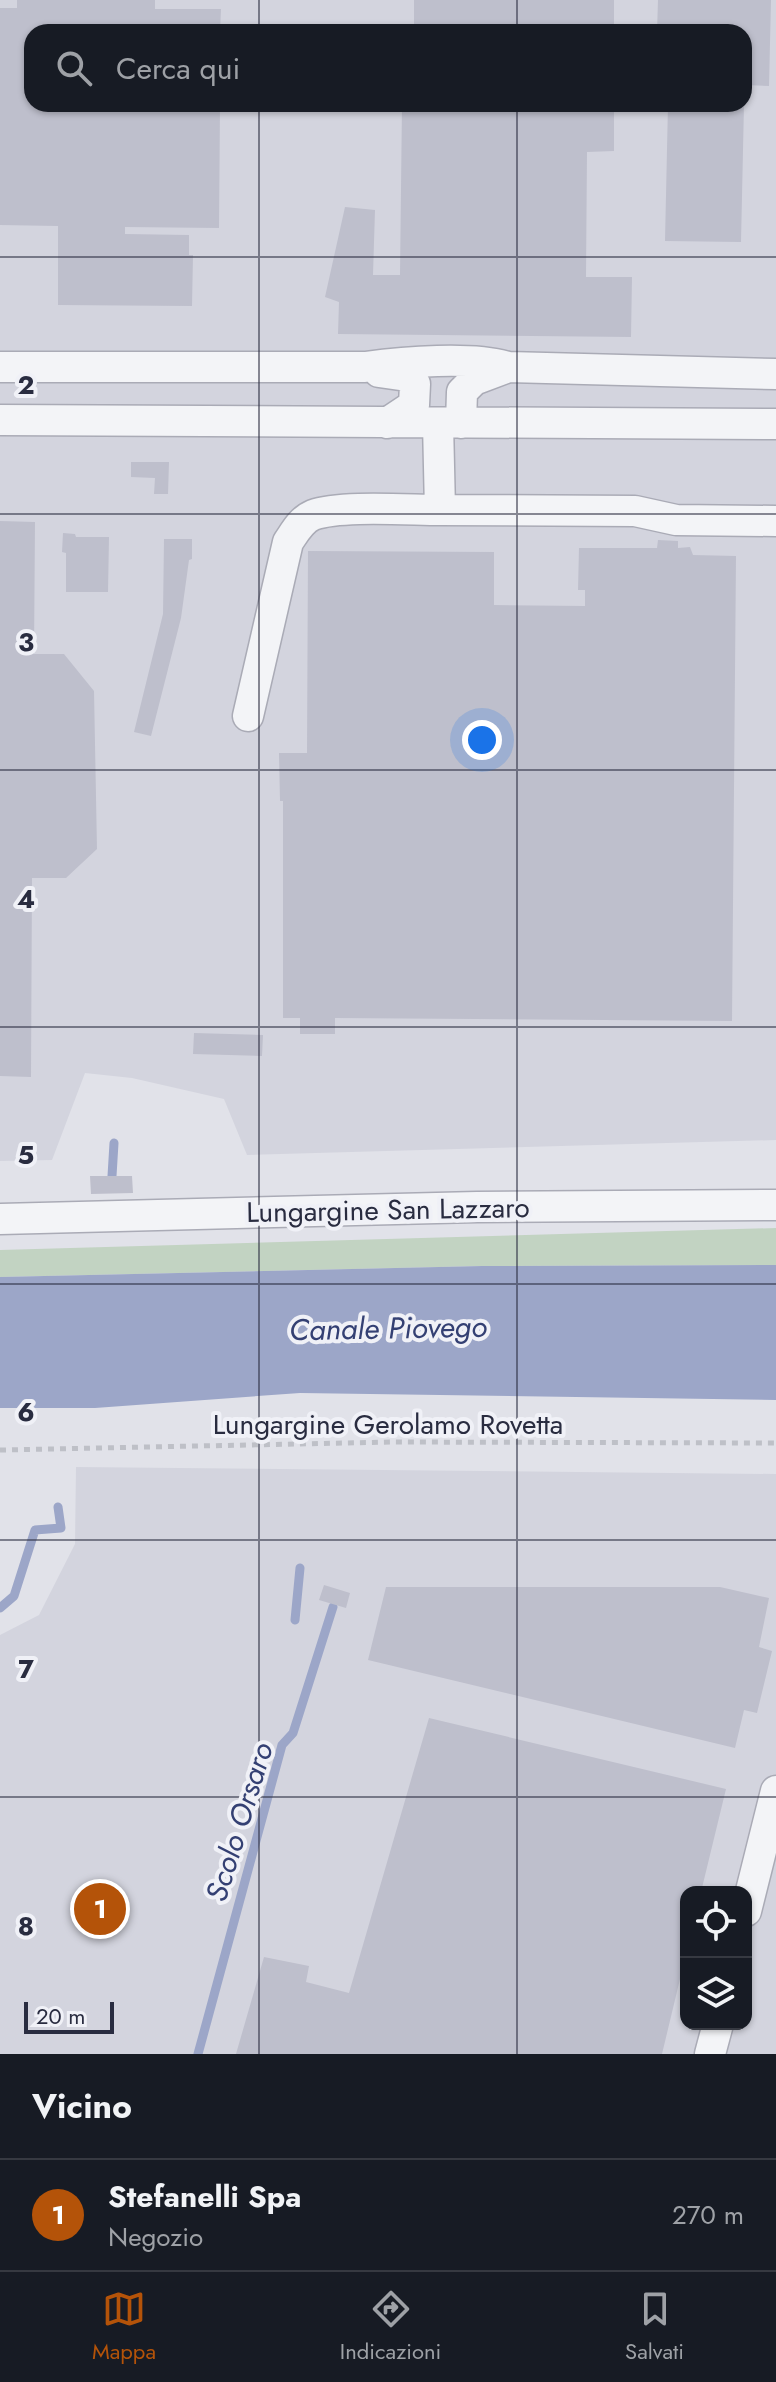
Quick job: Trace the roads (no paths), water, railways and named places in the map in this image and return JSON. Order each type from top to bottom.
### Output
[{"type":"street","points":[[0,367],[365,367],[393,363],[492,362],[508,367],[776,374]]},
{"type":"street","points":[[365,367],[392,376],[407,376],[415,384],[414,405],[387,423]]},
{"type":"street","points":[[440,510],[450,423],[462,392],[474,380],[508,367]]},
{"type":"street","points":[[0,420],[776,424]]},
{"type":"street","points":[[248,716],[288,542],[301,523],[313,515],[340,511],[635,511],[676,520],[776,521]]},
{"type":"street","name":"Lungargine San Lazzaro","points":[[0,1219],[477,1207],[776,1205]]},
{"type":"street","points":[[752,1887],[776,1791]]},
{"type":"street","points":[[710,2054],[716,2030]]},
{"type":"water","name":"Canale Piovego","points":[[776,1265],[776,1400],[300,1393],[95,1408],[0,1408],[0,1277],[482,1266]]},
{"type":"waterway","points":[[112,1176],[114,1143]]},
{"type":"waterway","points":[[0,1608],[14,1596],[35,1530],[61,1528],[58,1507]]},
{"type":"waterway","points":[[295,1620],[300,1568]]},
{"type":"waterway","name":"Scolo Orsaro","points":[[198,2054],[282,1745],[293,1733],[333,1607]]},
{"type":"place","name":"Stefanelli Spa","points":[[100,1909]]}]
